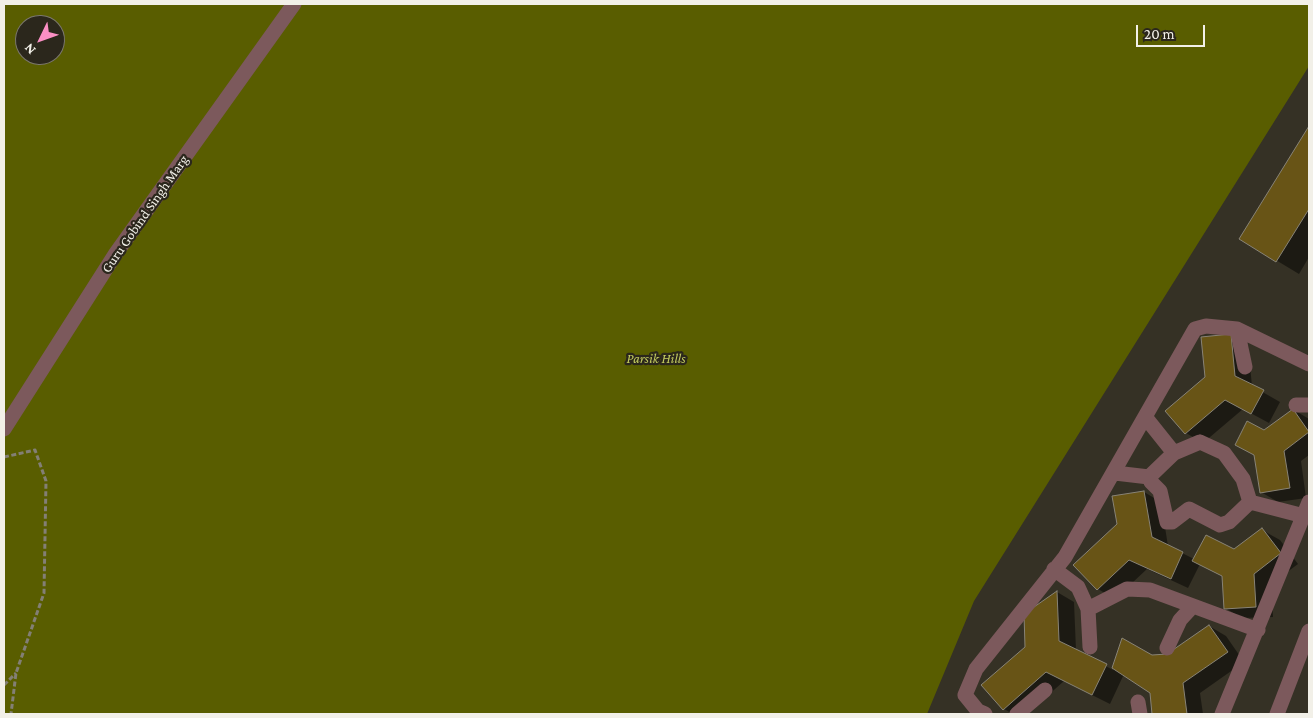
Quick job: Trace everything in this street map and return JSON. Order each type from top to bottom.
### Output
[{"type":"street","name":"Guru Gobind Singh Marg","points":[[4,429],[116,254],[294,4]]},
{"type":"street","points":[[985,714],[978,711],[965,695],[976,669],[1054,569],[1066,557],[1195,329],[1206,326],[1237,329],[1309,364]]},
{"type":"street","points":[[1237,329],[1245,367]]},
{"type":"street","points":[[1146,418],[1174,452]]},
{"type":"street","points":[[1115,473],[1149,476],[1174,452],[1200,442],[1224,453],[1243,479],[1250,502]]},
{"type":"street","points":[[1149,476],[1151,482],[1160,491],[1167,522],[1172,522],[1189,509],[1220,525],[1229,522],[1250,502]]},
{"type":"street","points":[[1222,714],[1306,509],[1250,502]]},
{"type":"street","points":[[1054,569],[1078,587],[1088,609],[1090,647]]},
{"type":"street","points":[[1088,609],[1128,589],[1150,590],[1258,630]]},
{"type":"street","points":[[1167,648],[1180,620],[1192,607]]},
{"type":"street","points":[[1277,714],[1309,631]]},
{"type":"street","points":[[1017,714],[1045,690]]},
{"type":"path","points":[[4,457],[34,450],[46,480],[44,593],[16,672],[11,714]]},
{"type":"path","points":[[4,685],[16,672]]},
{"type":"green space","name":"Parsik Hills","points":[[4,4],[1309,4],[1309,66],[974,601],[927,714],[4,714]]},
{"type":"building","points":[[1309,126],[1309,209],[1276,262],[1239,239]]},
{"type":"building","points":[[1231,334],[1235,376],[1264,390],[1251,414],[1225,400],[1185,434],[1165,411],[1205,377],[1201,337]]},
{"type":"building","points":[[1293,409],[1309,432],[1284,451],[1290,488],[1260,493],[1254,455],[1235,445],[1247,421],[1264,430]]},
{"type":"building","points":[[1144,491],[1152,537],[1183,552],[1171,579],[1129,560],[1097,590],[1073,565],[1117,524],[1112,496]]},
{"type":"building","points":[[1262,528],[1281,553],[1254,574],[1256,607],[1224,609],[1222,576],[1192,561],[1206,535],[1234,549]]},
{"type":"building","points":[[1057,591],[1059,641],[1107,664],[1092,695],[1046,672],[1003,710],[981,685],[1025,647],[1024,614]]},
{"type":"building","points":[[1209,625],[1228,652],[1183,683],[1187,714],[1152,714],[1150,693],[1112,668],[1122,638],[1152,655],[1167,654]]}]
